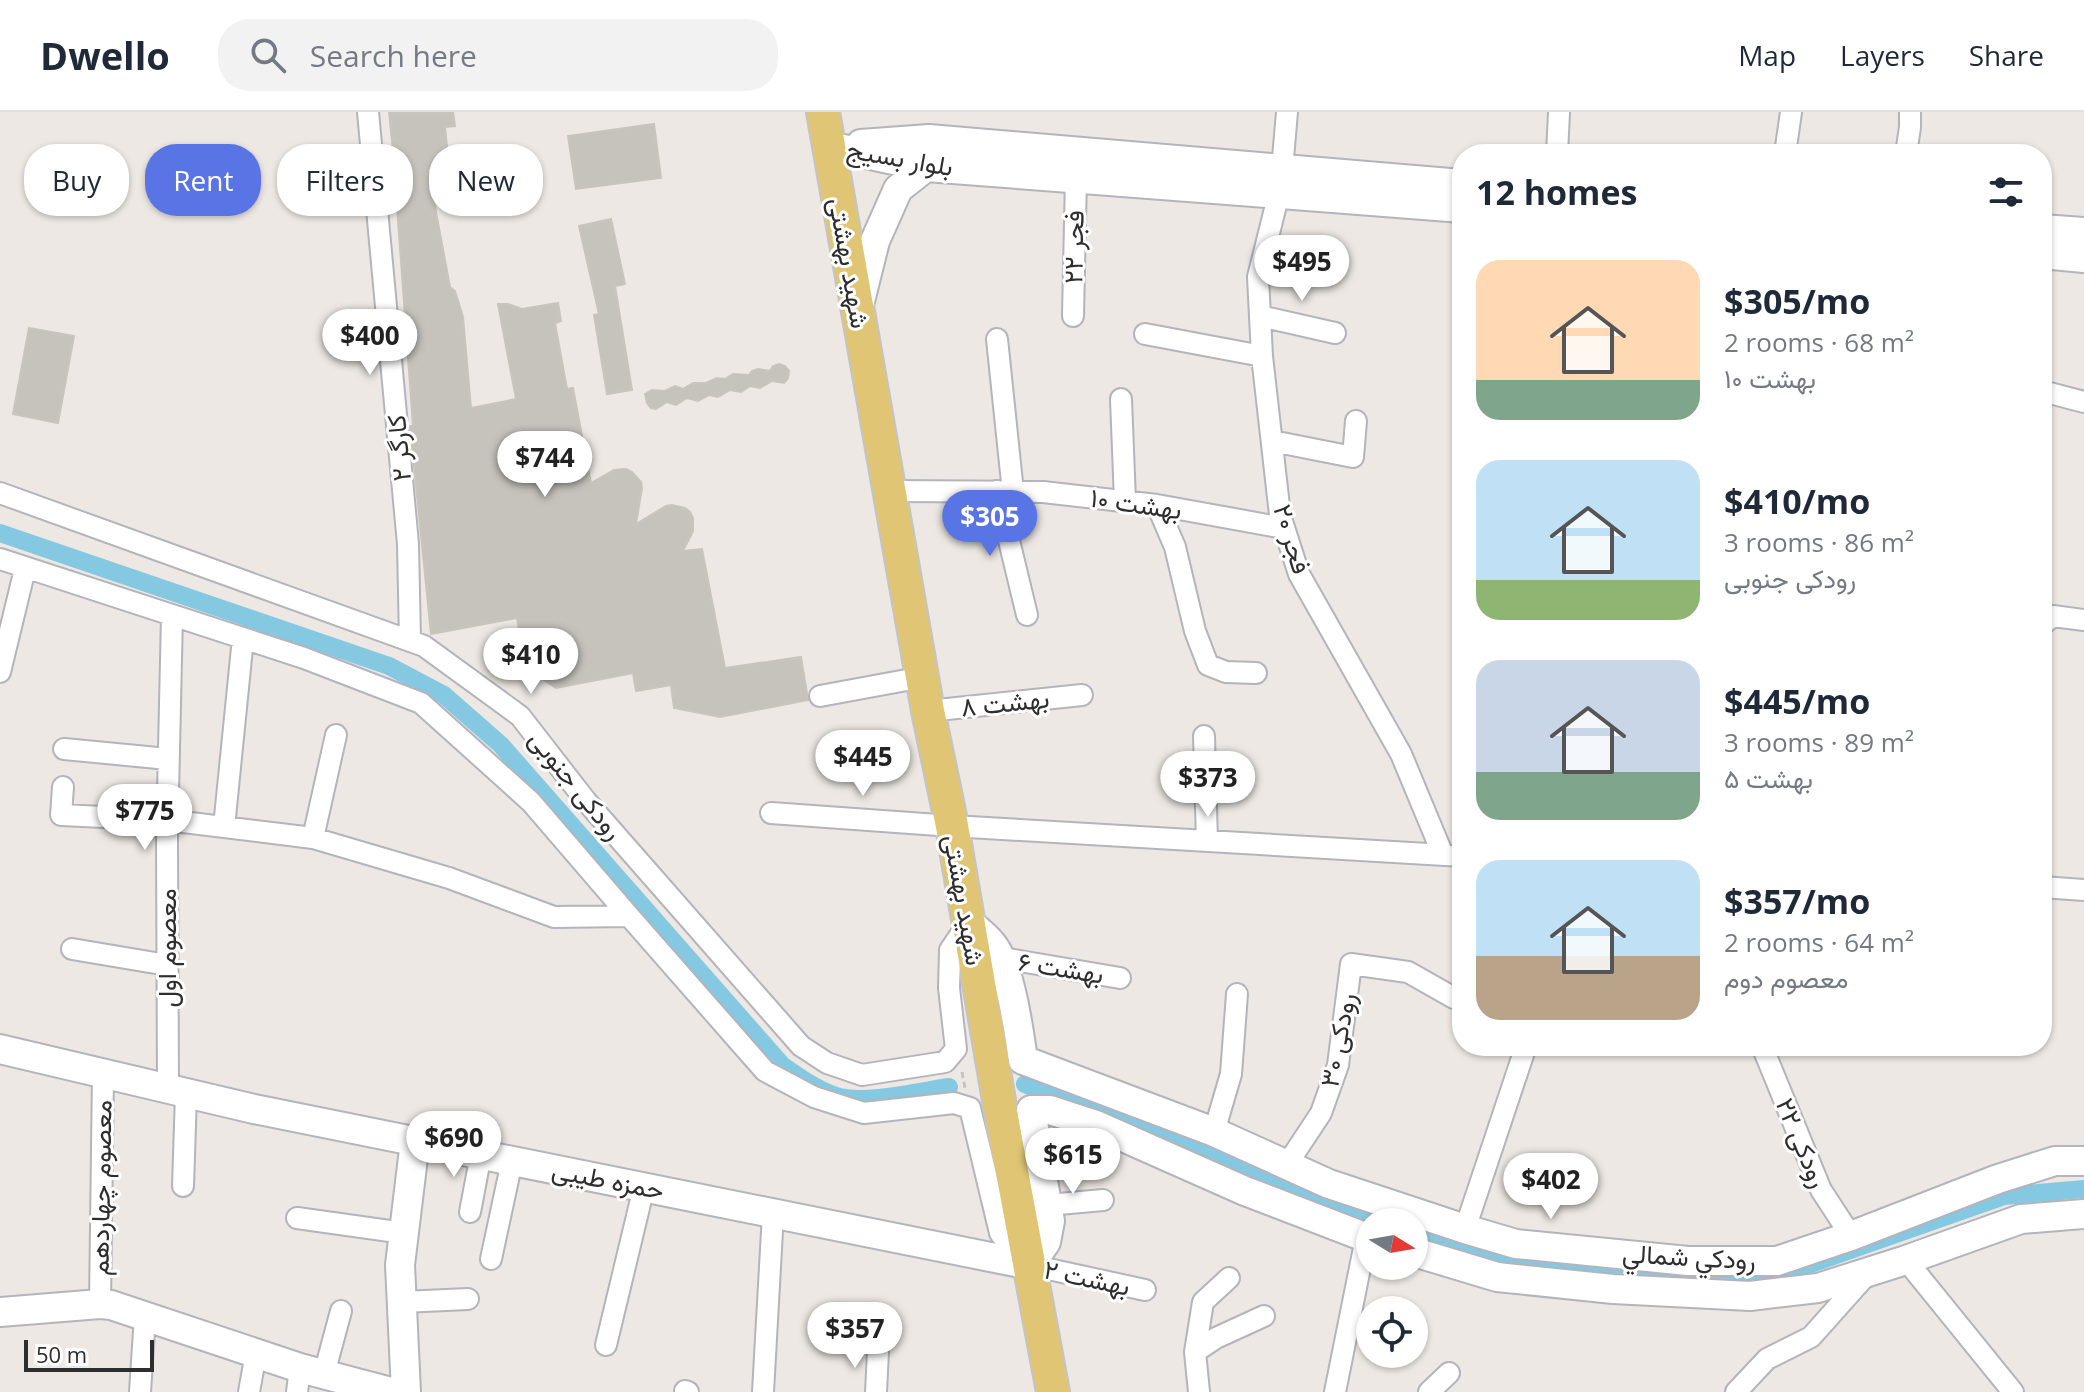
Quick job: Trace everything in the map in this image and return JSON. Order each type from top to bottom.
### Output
[{"type":"main road","name":"شهید بهشتی","points":[[824,122],[928,711],[969,922],[988,959],[1027,1254],[1053,1392]]},
{"type":"street","name":"کارگر ۲","points":[[368,112],[408,544],[410,641]]},
{"type":"street","name":"فجر ۲۰","points":[[1287,112],[1281,181],[1258,277],[1262,356],[1280,515],[1299,574],[1401,754],[1452,856]]},
{"type":"street","points":[[1557,144],[1559,112]]},
{"type":"street","points":[[1786,144],[1791,112]]},
{"type":"street","points":[[1907,144],[1910,112]]},
{"type":"street","name":"بلوار بسیج","points":[[824,122],[929,139],[1281,181],[1452,207]]},
{"type":"street","name":"بلوار بسیج","points":[[824,122],[926,167],[1076,177],[1452,184]]},
{"type":"street","points":[[858,310],[875,241],[898,189],[926,167]]},
{"type":"street","name":"فجر ۲۲","points":[[1073,316],[1076,177]]},
{"type":"street","points":[[2052,230],[2084,232]]},
{"type":"street","points":[[2052,255],[2084,258]]},
{"type":"street","points":[[1260,316],[1335,333]]},
{"type":"street","points":[[1145,334],[1262,356]]},
{"type":"street","points":[[997,339],[1005,491],[1027,615]]},
{"type":"street","points":[[2052,394],[2084,402]]},
{"type":"street","points":[[1121,399],[1125,501]]},
{"type":"street","points":[[1272,441],[1353,457],[1356,421]]},
{"type":"street","name":"بهشت ۱۰","points":[[890,491],[1043,492],[1157,505],[1284,528]]},
{"type":"street","name":"رودکی جنوبی","points":[[0,493],[424,646],[520,716],[586,801],[801,1046],[827,1063],[862,1075],[945,1062],[956,1049]]},
{"type":"street","points":[[1157,505],[1175,547],[1195,631],[1208,665],[1226,672],[1256,673]]},
{"type":"street","name":"رودکی جنوبی","points":[[0,559],[304,658],[421,703],[531,802],[765,1071],[814,1097],[864,1113],[954,1103],[970,1108]]},
{"type":"street","points":[[0,672],[25,569]]},
{"type":"street","name":"معصوم اول","points":[[172,615],[167,965],[183,1186]]},
{"type":"street","points":[[2052,617],[2084,620]]},
{"type":"street","points":[[224,827],[243,638]]},
{"type":"street","points":[[820,696],[923,677]]},
{"type":"street","name":"بهشت ۸","points":[[928,711],[1082,695]]},
{"type":"street","points":[[313,838],[336,735]]},
{"type":"street","points":[[1204,736],[1207,841]]},
{"type":"street","points":[[64,749],[168,759]]},
{"type":"street","points":[[63,787],[61,815],[167,820],[313,838],[449,878],[554,917],[629,916]]},
{"type":"street","points":[[771,813],[1452,856]]},
{"type":"street","points":[[2052,888],[2084,890]]},
{"type":"street","points":[[956,1049],[949,988],[950,950],[969,922]]},
{"type":"street","points":[[72,949],[167,965]]},
{"type":"street","name":"بهشت ۶","points":[[988,959],[1120,978]]},
{"type":"street","name":"رودکي شمالي","points":[[988,959],[1013,999],[1023,1060],[1214,1132],[1329,1184],[1516,1244],[1688,1261],[1777,1261],[1998,1179],[2055,1161],[2084,1161]]},
{"type":"street","name":"رودکی ۳۰","points":[[1286,1166],[1321,1113],[1338,1065],[1351,964],[1408,972],[1452,997]]},
{"type":"street","points":[[1214,1132],[1231,1074],[1237,994]]},
{"type":"street","name":"حمزه طیبی","points":[[0,1049],[177,1092],[512,1161],[773,1213],[1027,1254]]},
{"type":"street","points":[[1465,1229],[1523,1056]]},
{"type":"street","name":"رودکی ۲۲","points":[[1766,1056],[1821,1190],[1851,1236]]},
{"type":"street","name":"معصوم چهاردهم","points":[[100,1304],[103,1073]]},
{"type":"street","points":[[970,1108],[1000,1233],[1010,1247],[1027,1254],[1046,1242],[1049,1232],[1048,1205],[1031,1110],[1050,1110],[1096,1125],[1245,1191],[1356,1234]]},
{"type":"street","points":[[406,1392],[400,1265],[415,1141]]},
{"type":"street","points":[[470,1212],[481,1154]]},
{"type":"street","points":[[491,1259],[512,1161]]},
{"type":"street","points":[[606,1345],[644,1187]]},
{"type":"street","points":[[1048,1205],[1103,1200]]},
{"type":"street","points":[[763,1392],[773,1213]]},
{"type":"street","name":"رودکي شمالي","points":[[1428,1256],[1497,1277],[1613,1289],[1750,1296],[1818,1288],[2021,1219],[2084,1214]]},
{"type":"street","points":[[297,1218],[404,1233]]},
{"type":"street","name":"بهشت ۲","points":[[1027,1254],[1145,1290]]},
{"type":"street","points":[[1906,1260],[2013,1392]]},
{"type":"street","points":[[1736,1392],[1767,1359],[1811,1337],[1869,1272]]},
{"type":"street","points":[[1199,1392],[1195,1352],[1203,1302],[1229,1278]]},
{"type":"street","points":[[1335,1392],[1359,1280]]},
{"type":"street","points":[[402,1302],[468,1299]]},
{"type":"street","points":[[0,1312],[111,1305],[256,1353],[307,1378],[391,1392]]},
{"type":"street","points":[[307,1378],[341,1311]]},
{"type":"street","points":[[140,1392],[145,1316]]},
{"type":"street","points":[[1195,1352],[1216,1338],[1264,1316]]},
{"type":"street","points":[[876,1392],[878,1351]]},
{"type":"street","points":[[249,1392],[256,1353]]},
{"type":"street","points":[[1429,1392],[1449,1373]]},
{"type":"path","points":[[956,1049],[970,1108]]},
{"type":"building","points":[[389,112],[453,112],[455,126],[445,127],[447,144],[429,144],[429,216],[437,216],[450,287],[455,291],[463,317],[471,408],[516,399],[498,304],[522,309],[558,303],[561,321],[555,323],[567,389],[573,388],[591,483],[614,470],[632,472],[642,488],[636,524],[666,506],[685,508],[690,512],[693,531],[683,551],[702,549],[725,668],[801,657],[808,700],[720,717],[674,708],[671,685],[636,691],[633,673],[556,688],[526,668],[517,618],[431,634],[410,426],[413,426],[398,216],[413,216],[413,144],[392,144]]},
{"type":"building","points":[[654,124],[661,178],[576,189],[568,136]]},
{"type":"building","points":[[611,219],[625,284],[615,286],[632,390],[607,394],[594,315],[599,314],[579,226]]},
{"type":"building","points":[[29,328],[74,336],[58,423],[13,414]]},
{"type":"building","points":[[779,364],[789,371],[784,383],[772,381],[760,388],[750,386],[741,392],[730,390],[718,397],[709,395],[698,401],[687,398],[676,405],[667,402],[656,409],[647,403],[645,394],[652,390],[665,391],[675,386],[683,389],[693,383],[725,379],[733,374],[749,375],[758,369],[770,371]]},
{"type":"waterway","points":[[0,533],[389,666],[444,695],[501,745],[782,1065],[822,1090],[847,1098],[876,1098],[949,1087]]},
{"type":"waterway","points":[[1025,1084],[1195,1150],[1296,1196],[1356,1216]]},
{"type":"waterway","points":[[1428,1239],[1502,1262],[1692,1279],[1754,1276],[1802,1267],[2004,1196],[2084,1189]]}]
